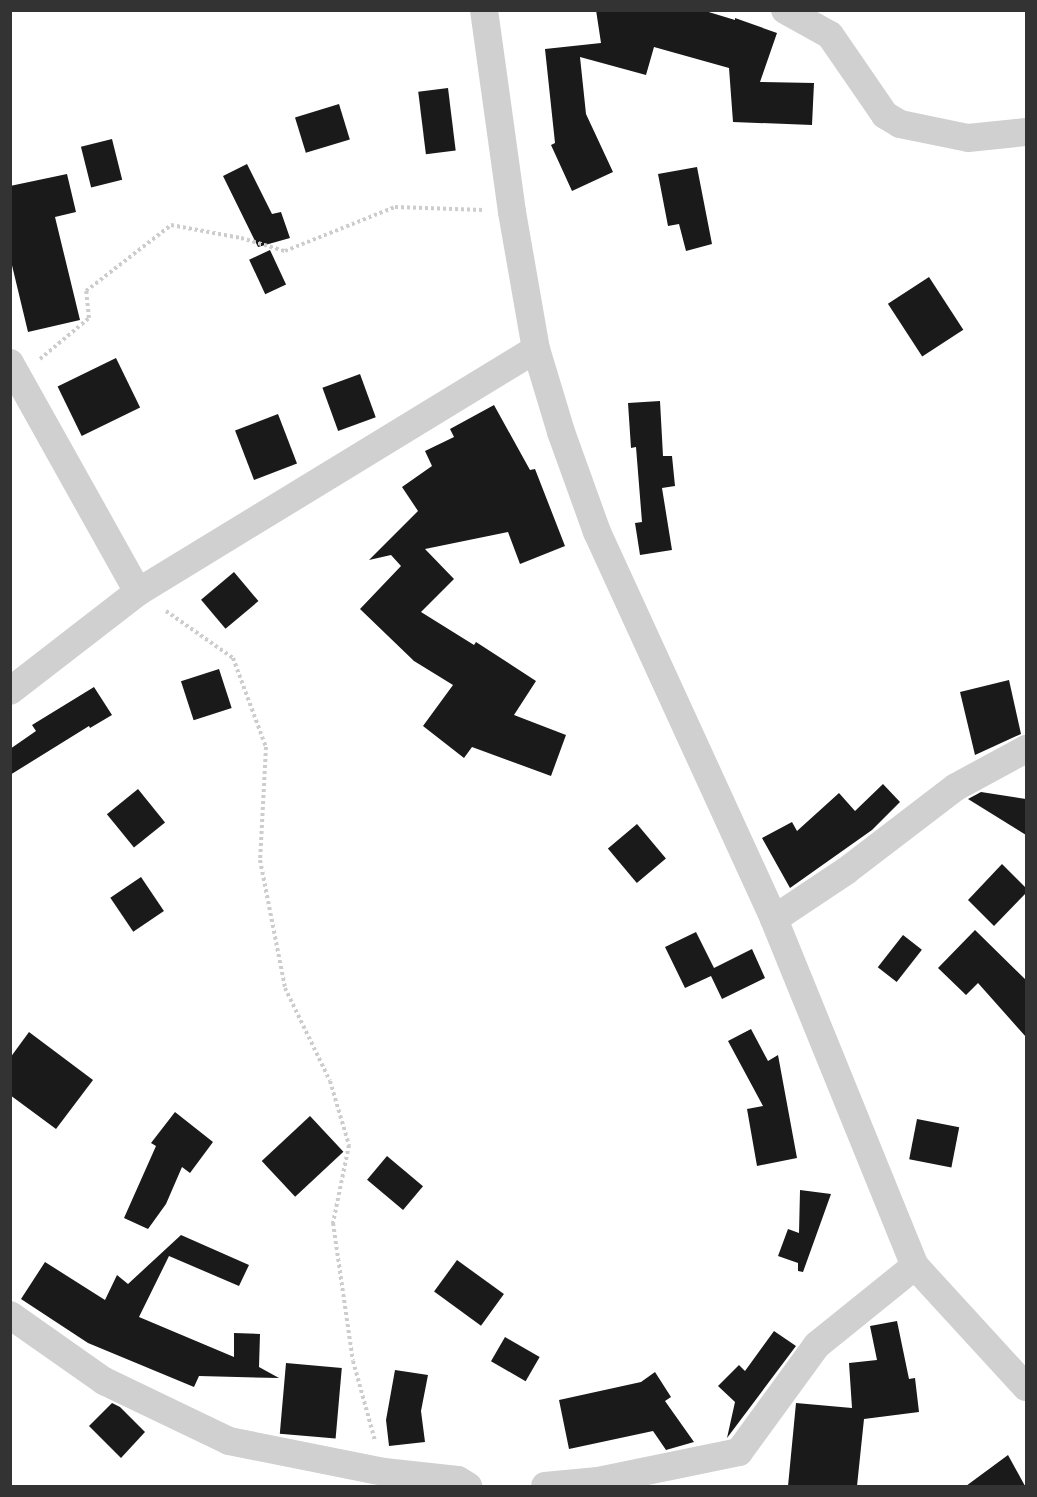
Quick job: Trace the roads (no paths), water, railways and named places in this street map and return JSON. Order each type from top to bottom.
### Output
[{"type":"street","points":[[484,10],[512,212],[536,349],[561,432],[597,532],[774,919],[915,1266],[1026,1387]]},
{"type":"street","points":[[785,10],[830,35],[885,115],[900,124],[968,138],[1026,132]]},
{"type":"street","points":[[10,691],[138,592],[536,349]]},
{"type":"street","points":[[14,370],[138,592]]},
{"type":"street","points":[[774,919],[846,871],[956,787],[1026,748]]},
{"type":"street","points":[[545,1486],[598,1481],[739,1452],[817,1345],[915,1266]]},
{"type":"street","points":[[10,1315],[104,1382],[229,1441],[384,1472],[458,1480],[468,1486]]}]
